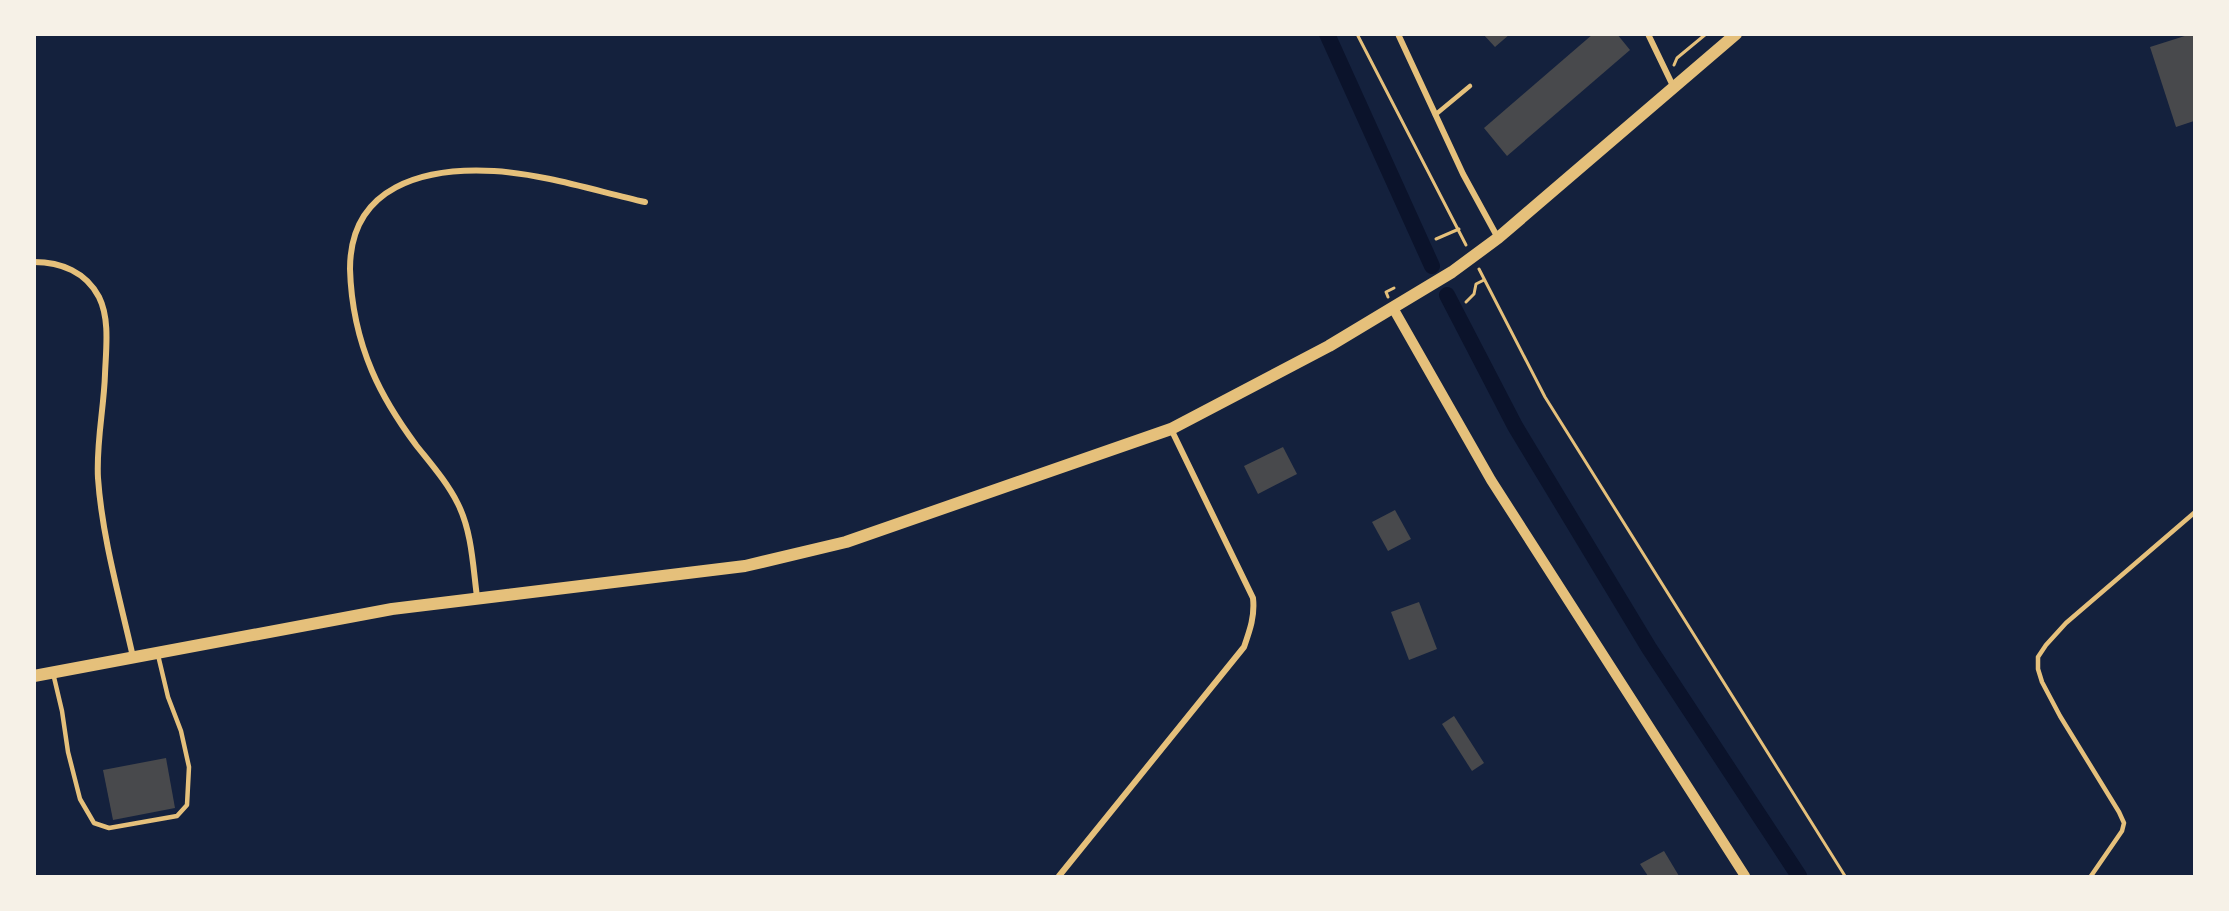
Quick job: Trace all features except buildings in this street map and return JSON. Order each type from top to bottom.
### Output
[{"type":"main road","points":[[34,676],[339,618],[477,597],[746,566],[787,558],[846,542],[1171,429],[1329,346],[1452,272],[1498,238],[1736,34]]},
{"type":"street","points":[[1398,34],[1463,174],[1498,238]]},
{"type":"street","points":[[1648,34],[1674,88]]},
{"type":"street","points":[[477,597],[467,530],[459,506],[448,486],[392,409],[363,349],[355,319],[351,288],[352,247],[360,220],[384,193],[401,183],[463,171],[494,171],[529,175],[645,202]]},
{"type":"street","points":[[34,262],[48,262],[64,266],[77,273],[90,284],[105,314],[105,392],[98,476],[101,507],[133,657]]},
{"type":"street","points":[[1393,308],[1491,480],[1745,876]]},
{"type":"street","points":[[1059,876],[1244,647],[1252,623],[1255,611],[1253,598],[1171,429]]},
{"type":"lane","points":[[1435,115],[1470,86]]},
{"type":"lane","points":[[2091,876],[2122,831],[2124,824],[2042,682],[2038,669],[2038,657],[2066,623],[2194,513]]},
{"type":"lane","points":[[52,672],[80,799],[94,823],[109,828],[177,816],[187,806],[189,767],[181,731],[168,697],[158,652]]},
{"type":"path","points":[[1357,34],[1468,250]]},
{"type":"path","points":[[1436,239],[1459,229]]},
{"type":"path","points":[[1479,269],[1545,397],[1845,876]]},
{"type":"path","points":[[1466,302],[1474,294],[1476,285],[1484,280]]},
{"type":"waterway","points":[[1327,34],[1432,266]]},
{"type":"waterway","points":[[1447,295],[1515,426],[1649,648],[1799,876]]}]
